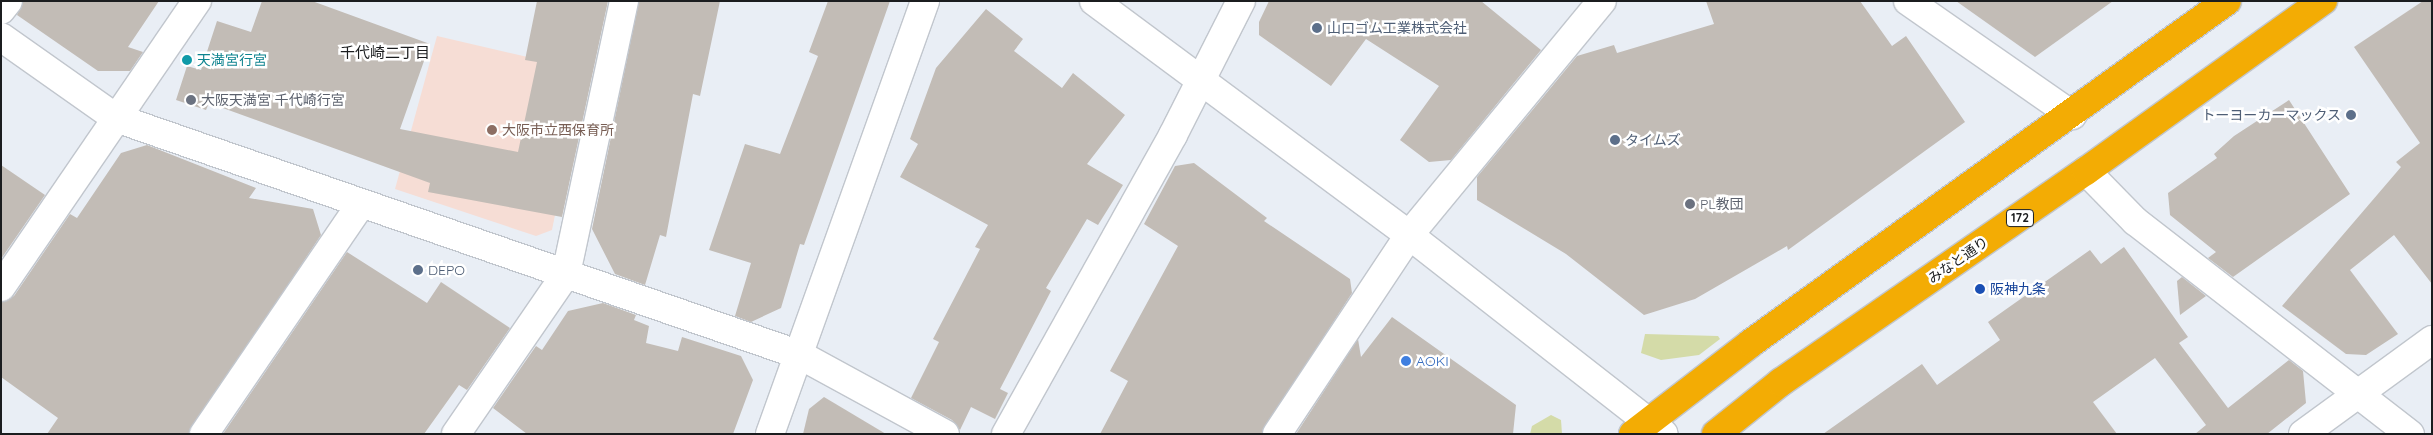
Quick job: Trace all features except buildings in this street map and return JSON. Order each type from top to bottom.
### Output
[{"type":"highway","points":[[1649,430],[1751,343],[2072,115],[2227,1]]},
{"type":"highway","name":"みなと通り","points":[[1716,434],[1781,382],[2086,171],[2323,1]]},
{"type":"street","points":[[1,10],[8,1]]},
{"type":"street","points":[[1,287],[197,1]]},
{"type":"street","points":[[456,434],[566,274],[624,1]]},
{"type":"street","points":[[770,434],[800,355],[925,1]]},
{"type":"street","points":[[1094,1],[1409,235],[1649,430]]},
{"type":"street","points":[[1006,434],[1200,80],[1241,1]]},
{"type":"street","points":[[1277,434],[1409,235],[1602,1]]},
{"type":"street","points":[[1908,1],[2072,115]]},
{"type":"street","points":[[1,37],[116,118],[800,355],[945,434]]},
{"type":"street","points":[[2086,171],[2135,221],[2410,434]]},
{"type":"street","points":[[204,434],[361,204]]},
{"type":"street","points":[[2304,434],[2432,340]]},
{"type":"shaded area","name":"大阪市立西保育所","points":[[437,36],[584,70],[552,230],[536,236],[395,189]]},
{"type":"green space","points":[[1645,334],[1718,336],[1720,339],[1699,355],[1661,360],[1641,353]]},
{"type":"green space","points":[[1551,415],[1561,420],[1562,434],[1530,434],[1532,426]]},
{"type":"place","name":"山口ゴム工業株式会社","points":[[1317,28]]},
{"type":"place","name":"天満宮行宮","points":[[187,60]]},
{"type":"place","name":"大阪天満宮 千代崎行宮","points":[[191,100]]},
{"type":"place","name":"トーヨーカーマックス","points":[[2351,115]]},
{"type":"place","name":"大阪市立西保育所","points":[[492,130]]},
{"type":"place","name":"タイムズ","points":[[1615,140]]},
{"type":"place","name":"PL教団","points":[[1690,204]]},
{"type":"place","name":"DEPO","points":[[418,270]]},
{"type":"place","name":"阪神九条","points":[[1980,289]]},
{"type":"place","name":"AOKI","points":[[1406,361]]},
{"type":"district","name":"千代崎二丁目","points":[[385,53]]}]
